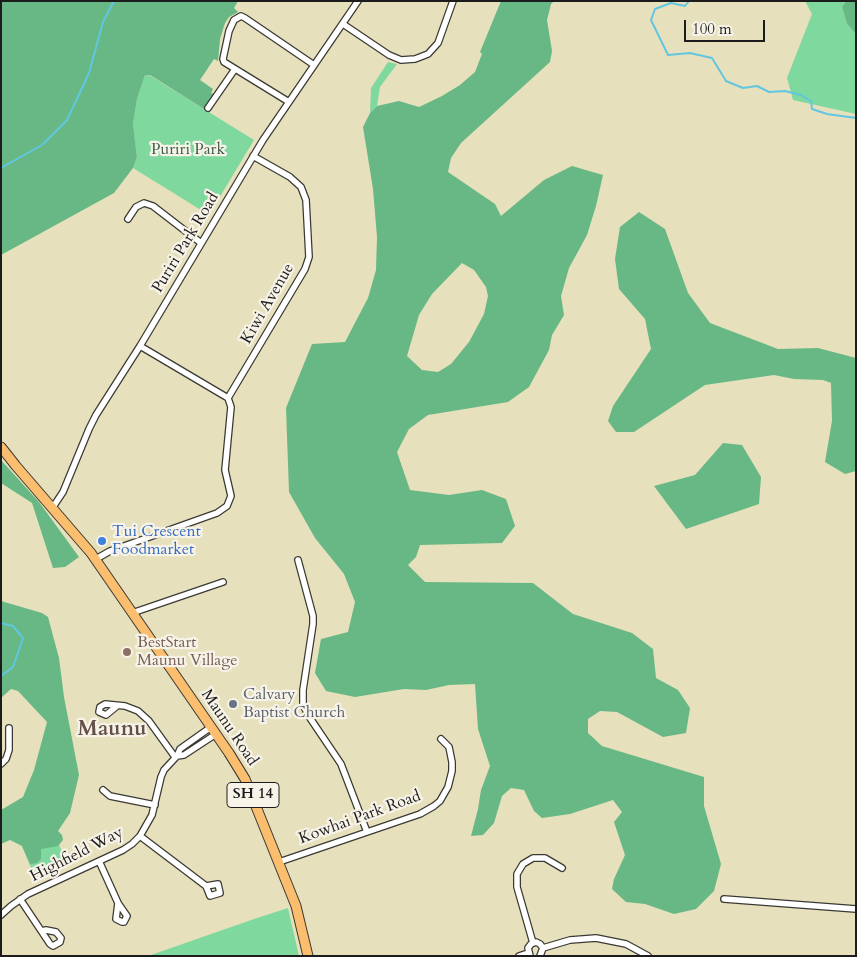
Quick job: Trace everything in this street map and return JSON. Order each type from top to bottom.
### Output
[{"type":"main road","name":"Maunu Road","points":[[1,446],[96,559],[214,730],[245,779],[296,906],[308,956]]},
{"type":"street","name":"Puriri Park Road","points":[[53,508],[63,492],[96,415],[140,346],[253,156],[358,1]]},
{"type":"street","points":[[343,24],[389,55],[401,60],[415,59],[428,54],[438,42],[453,1]]},
{"type":"street","points":[[289,102],[224,62],[229,31],[234,20],[241,16],[314,66]]},
{"type":"street","points":[[208,108],[235,69]]},
{"type":"street","name":"Kiwi Avenue","points":[[228,398],[305,269],[309,258],[306,200],[301,187],[290,177],[253,156]]},
{"type":"street","points":[[128,219],[136,207],[144,203],[153,206],[201,243]]},
{"type":"street","points":[[96,559],[110,551],[217,514],[227,506],[232,496],[225,470],[231,407],[228,398],[140,346]]},
{"type":"street","points":[[298,560],[313,616],[302,697],[304,710],[341,764],[367,832]]},
{"type":"street","points":[[132,613],[223,582]]},
{"type":"street","points":[[117,706],[131,708],[143,714],[176,756]]},
{"type":"street","points":[[1,764],[6,759],[9,750],[9,728]]},
{"type":"street","name":"Highfield Way","points":[[1,915],[20,899],[123,850],[140,836],[152,815],[161,777],[176,756],[184,755],[214,730]]},
{"type":"street","name":"Kowhai Park Road","points":[[279,862],[427,811],[440,801],[448,787],[452,771],[449,747],[441,739]]},
{"type":"street","points":[[103,790],[110,796],[155,805]]},
{"type":"street","points":[[140,836],[206,886]]},
{"type":"street","points":[[533,942],[517,887],[516,874],[523,864],[533,858],[545,858],[562,868]]},
{"type":"street","points":[[99,861],[118,903]]},
{"type":"street","points":[[20,899],[42,931]]},
{"type":"street","points":[[724,900],[856,909]]},
{"type":"street","points":[[543,948],[570,940],[596,938],[626,944],[648,956]]},
{"type":"street","points":[[533,942],[538,943],[543,948]]},
{"type":"street","points":[[519,956],[529,954],[528,948],[533,942]]},
{"type":"street","points":[[540,956],[543,948]]},
{"type":"green space","points":[[1,1],[238,1],[234,8],[238,12],[229,17],[225,23],[220,39],[218,61],[214,59],[200,80],[213,89],[211,93],[214,94],[204,109],[150,75],[145,75],[137,99],[133,124],[137,157],[133,168],[114,193],[1,255]]},
{"type":"green space","points":[[501,1],[554,1],[551,4],[547,20],[552,51],[550,62],[461,143],[451,158],[448,172],[495,204],[501,216],[544,180],[572,166],[603,175],[587,235],[569,268],[561,296],[564,315],[552,335],[549,350],[529,387],[508,402],[428,415],[409,429],[397,452],[410,490],[449,495],[482,490],[506,499],[515,526],[502,543],[420,545],[416,557],[408,565],[425,582],[533,583],[573,614],[632,633],[653,649],[656,678],[678,690],[690,708],[686,733],[663,737],[617,712],[600,711],[588,719],[588,733],[602,746],[704,777],[704,806],[721,864],[714,891],[696,909],[674,914],[645,904],[626,902],[612,889],[614,879],[625,855],[614,822],[622,812],[613,800],[570,814],[542,818],[534,811],[524,790],[511,788],[502,796],[494,823],[483,835],[471,836],[481,790],[490,766],[478,729],[475,684],[449,685],[426,690],[404,689],[355,697],[326,691],[315,673],[321,639],[348,632],[355,602],[344,574],[315,538],[289,492],[286,408],[312,344],[345,342],[368,298],[376,270],[377,237],[373,189],[363,127],[370,113],[377,106],[399,101],[419,107],[442,96],[460,85],[475,72],[482,54],[480,52]],"holes":[[[462,263],[474,270],[486,287],[488,296],[484,314],[469,342],[451,364],[438,372],[422,370],[407,356],[419,315],[432,294]]]},
{"type":"green space","points":[[805,1],[846,1],[842,7],[847,24],[856,34],[856,114],[793,100],[787,78],[812,14]]},
{"type":"green space","points":[[846,1],[856,1],[856,34],[847,24],[842,7]]},
{"type":"green space","points":[[388,62],[397,64],[380,87],[377,106],[370,113],[371,88]]},
{"type":"green space","name":"Puriri Park","points":[[145,75],[149,75],[254,140],[209,215],[133,168],[137,157],[133,124],[137,99]]},
{"type":"green space","points":[[639,212],[665,229],[688,293],[710,323],[778,349],[818,348],[856,358],[856,471],[845,474],[825,462],[832,421],[831,383],[823,380],[794,379],[774,375],[705,385],[634,432],[616,432],[608,421],[613,406],[651,349],[645,319],[619,289],[615,259],[620,227]]},
{"type":"green space","points":[[723,443],[742,445],[761,477],[759,504],[686,529],[654,486],[695,475]]},
{"type":"green space","points":[[1,460],[39,502],[79,557],[65,567],[53,568],[32,503],[1,483]]},
{"type":"green space","points":[[1,601],[42,613],[48,617],[59,658],[64,697],[79,775],[70,813],[58,831],[62,835],[63,840],[58,846],[41,849],[41,859],[37,863],[30,864],[22,846],[10,840],[1,844],[1,810],[23,797],[34,770],[47,722],[18,691],[11,689],[1,698]]},
{"type":"green space","points":[[54,833],[68,866],[36,880],[22,846]]},
{"type":"green space","points":[[288,908],[299,956],[148,956],[257,918]]},
{"type":"waterway","points":[[1,168],[42,145],[67,120],[89,73],[103,22],[114,1]]},
{"type":"waterway","points":[[689,1],[685,6],[671,3],[655,9],[651,20],[668,55],[690,53],[712,58],[726,81],[743,88],[757,86],[769,92],[785,91],[801,95],[811,101],[812,109],[827,114],[856,118]]},
{"type":"waterway","points":[[1,623],[13,626],[23,638],[13,667],[1,676]]},
{"type":"place","name":"Tui Crescent Foodmarket","points":[[102,541]]},
{"type":"place","name":"BestStart Maunu Village","points":[[127,652]]},
{"type":"place","name":"Calvary Baptist Church","points":[[233,704]]},
{"type":"district","name":"Maunu","points":[[112,730]]}]
